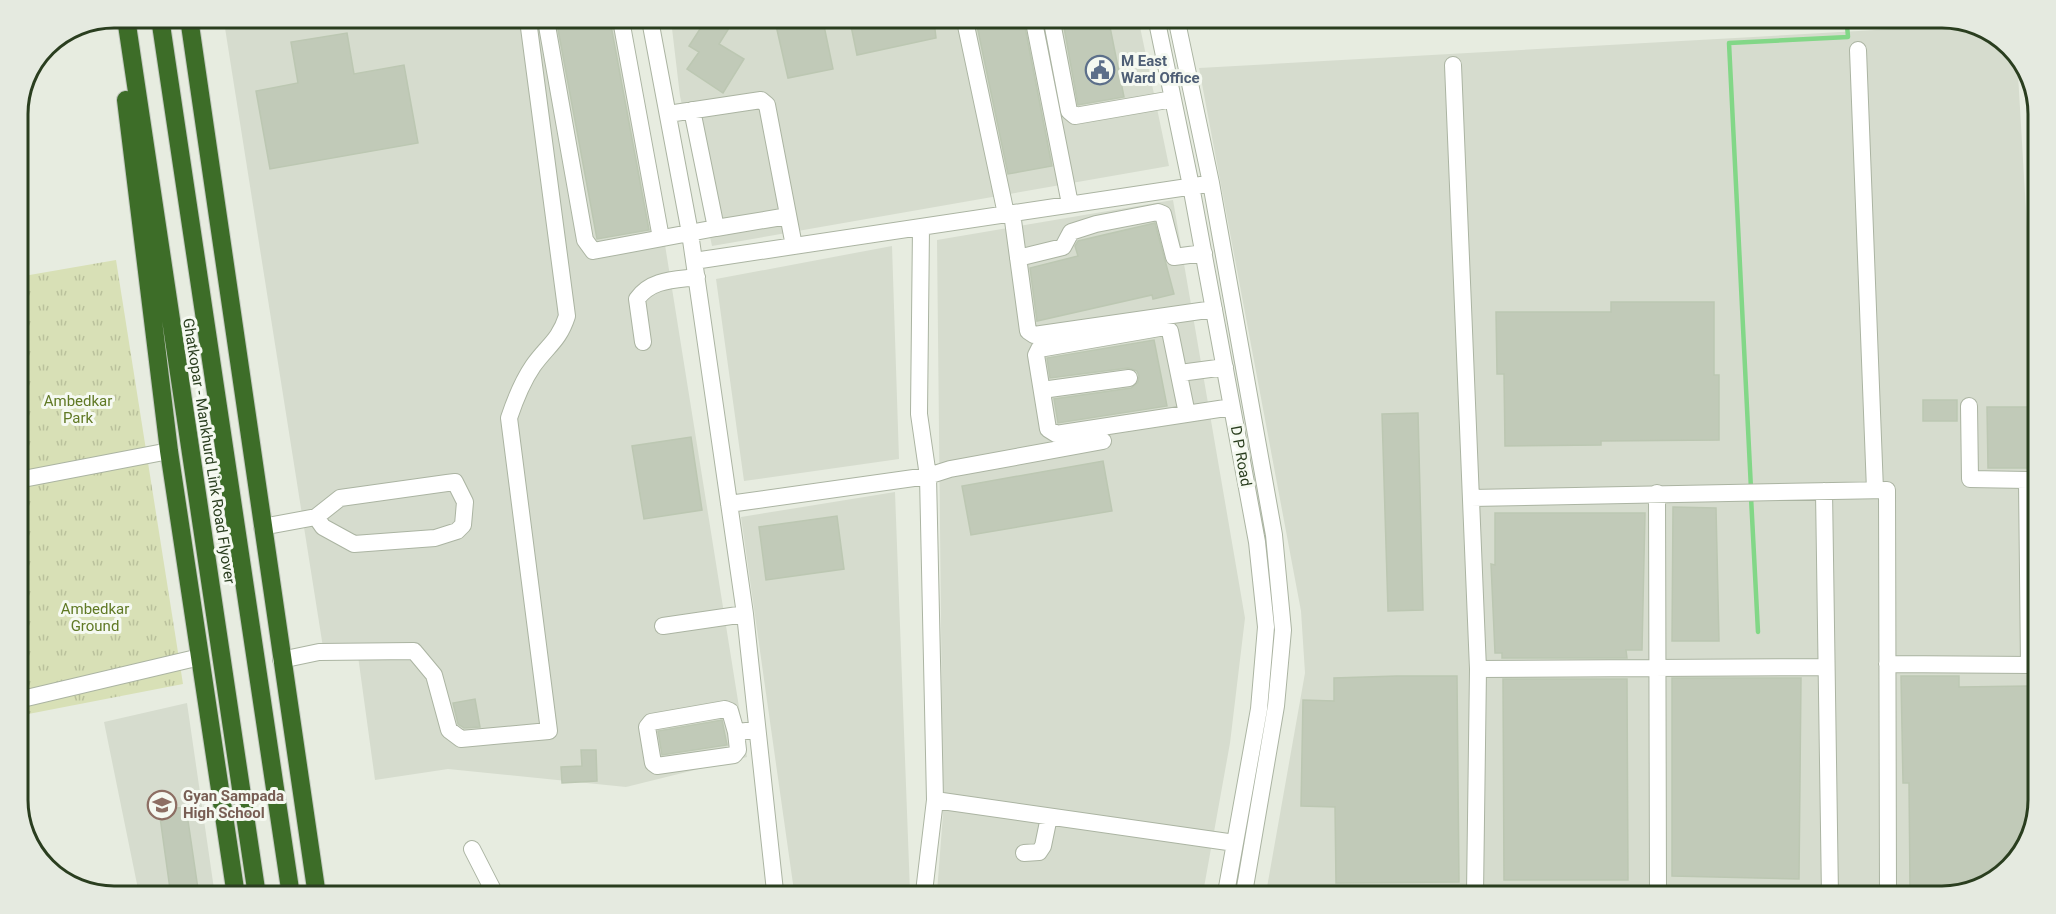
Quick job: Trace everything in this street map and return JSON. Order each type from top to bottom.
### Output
[{"type":"highway","points":[[117,29],[169,451],[235,886]]},
{"type":"highway","name":"Ghatkopar - Mankhurd Link Road Flyover","points":[[128,29],[256,886]]},
{"type":"highway","name":"Ghatkopar - Mankhurd Link Road Flyover","points":[[162,29],[290,886]]},
{"type":"highway","points":[[191,29],[315,886]]},
{"type":"street","points":[[281,660],[319,652],[414,651],[434,675],[449,730],[461,739],[549,731],[509,418],[523,384],[534,365],[562,333],[567,316],[529,29]]},
{"type":"street","points":[[548,29],[585,240],[593,250],[788,216]]},
{"type":"street","points":[[623,29],[661,238]]},
{"type":"street","points":[[652,29],[696,269],[745,614],[774,886]]},
{"type":"street","points":[[967,29],[1018,258],[1028,331],[1034,334],[1214,309]]},
{"type":"street","points":[[1035,29],[1070,204]]},
{"type":"street","points":[[1053,29],[1069,111],[1075,116],[1173,99]]},
{"type":"street","name":"D P Road","points":[[1158,29],[1191,186],[1255,528],[1266,627],[1259,709],[1228,886]]},
{"type":"street","name":"D P Road","points":[[1178,29],[1211,183],[1272,525],[1283,630],[1276,706],[1245,886]]},
{"type":"street","points":[[1858,50],[1875,490]]},
{"type":"street","points":[[1453,65],[1478,669],[1475,886]]},
{"type":"street","points":[[668,114],[761,100],[767,105],[794,246]]},
{"type":"street","points":[[692,110],[716,228]]},
{"type":"street","points":[[643,342],[637,299],[644,289],[696,269],[794,246],[1211,183]]},
{"type":"street","points":[[1092,201],[1095,224]]},
{"type":"street","points":[[1018,258],[1063,246],[1071,232],[1095,224],[1158,212],[1163,214],[1174,257],[1204,254]]},
{"type":"street","points":[[921,227],[919,414],[928,476],[935,800],[925,886]]},
{"type":"street","points":[[1187,414],[1170,331],[1165,327],[1039,349],[1036,355],[1048,429],[1056,434],[1187,414],[1232,407]]},
{"type":"street","points":[[1180,373],[1225,368]]},
{"type":"street","points":[[1042,390],[1129,378]]},
{"type":"street","points":[[1969,406],[1970,479],[2027,480],[2028,516]]},
{"type":"street","points":[[729,504],[928,476],[950,469],[1103,441]]},
{"type":"street","points":[[29,478],[169,451]]},
{"type":"street","points":[[262,527],[316,517],[340,498],[455,482],[465,502],[463,525],[457,531],[435,538],[354,544],[323,526],[316,517]]},
{"type":"street","points":[[1471,498],[1887,490],[1888,886]]},
{"type":"street","points":[[1824,491],[1830,886]]},
{"type":"street","points":[[1657,493],[1658,886]]},
{"type":"street","points":[[1255,528],[1272,525]]},
{"type":"street","points":[[663,626],[745,614]]},
{"type":"street","points":[[1264,652],[1281,653]]},
{"type":"street","points":[[29,697],[200,657]]},
{"type":"street","points":[[1887,664],[2028,665]]},
{"type":"street","points":[[1478,669],[1826,667]]},
{"type":"street","points":[[725,710],[730,711],[736,732],[738,750],[734,755],[657,766],[653,763],[647,727],[651,722],[725,710]]},
{"type":"street","points":[[736,732],[757,730]]},
{"type":"street","points":[[935,800],[1235,843]]},
{"type":"street","points":[[1024,853],[1039,852],[1043,846],[1049,817]]},
{"type":"street","points":[[472,849],[491,886]]},
{"type":"shaded area","points":[[225,29],[630,29],[747,757],[626,787],[448,769],[375,780],[358,656],[325,660]]},
{"type":"shaded area","points":[[672,29],[1140,29],[1169,166],[712,246],[680,96]]},
{"type":"shaded area","points":[[1894,29],[1959,30],[1975,35],[1994,46],[2010,62],[2018,76],[2027,231],[2028,800],[2021,833],[2010,852],[1980,877],[1942,886],[1267,886],[1305,673],[1301,611],[1199,68]]},
{"type":"shaded area","points":[[1173,200],[1245,618],[1230,743],[1204,886],[937,886],[943,814],[937,240]]},
{"type":"shaded area","points":[[892,246],[899,459],[744,481],[716,279]]},
{"type":"shaded area","points":[[895,492],[910,886],[793,886],[741,517]]},
{"type":"shaded area","name":"Gyan Sampada High School","points":[[187,703],[214,886],[137,886],[104,722]]},
{"type":"green space","points":[[116,260],[183,684],[29,714],[29,275]]},
{"type":"building","points":[[558,29],[612,29],[649,230],[597,239]]},
{"type":"building","points":[[700,29],[728,29],[719,44],[744,59],[723,93],[687,69],[699,52],[689,46]]},
{"type":"building","points":[[777,29],[825,29],[833,69],[788,78]]},
{"type":"building","points":[[852,29],[935,29],[936,38],[857,55]]},
{"type":"building","points":[[978,29],[1025,29],[1052,166],[1008,174]]},
{"type":"building","points":[[1064,29],[1110,29],[1124,97],[1078,105]]},
{"type":"building","points":[[347,33],[354,74],[404,65],[418,143],[270,169],[256,91],[298,83],[291,42]]},
{"type":"building","points":[[1155,223],[1174,294],[1153,299],[1152,295],[1037,321],[1030,268],[1078,256],[1075,246],[1078,241]]},
{"type":"building","points":[[1611,302],[1714,302],[1714,375],[1719,375],[1719,440],[1601,441],[1601,445],[1505,446],[1504,374],[1497,374],[1496,312],[1611,312]]},
{"type":"building","points":[[1154,340],[1167,406],[1058,423],[1054,399],[1131,388],[1138,382],[1139,376],[1137,371],[1128,368],[1050,378],[1047,358]]},
{"type":"building","points":[[1923,400],[1957,400],[1957,421],[1923,421]]},
{"type":"building","points":[[1987,407],[2027,407],[2028,468],[1988,468]]},
{"type":"building","points":[[1418,413],[1423,610],[1388,611],[1382,414]]},
{"type":"building","points":[[691,437],[702,510],[644,519],[632,446]]},
{"type":"building","points":[[1103,461],[1112,511],[971,535],[962,486]]},
{"type":"building","points":[[1673,507],[1716,508],[1719,641],[1672,641]]},
{"type":"building","points":[[1495,513],[1645,513],[1642,650],[1626,650],[1627,658],[1502,658],[1502,653],[1495,653],[1491,564],[1495,565]]},
{"type":"building","points":[[837,516],[844,569],[766,580],[759,527]]},
{"type":"building","points":[[1457,676],[1459,882],[1336,883],[1335,807],[1301,806],[1303,700],[1334,701],[1334,678]]},
{"type":"building","points":[[1901,676],[1959,676],[1959,687],[2028,686],[2026,817],[2021,833],[2010,852],[1989,871],[1980,877],[1953,885],[1910,886],[1909,783],[1903,783]]},
{"type":"building","points":[[1672,678],[1801,678],[1799,879],[1672,876]]},
{"type":"building","points":[[1503,679],[1627,679],[1628,880],[1504,880]]},
{"type":"building","points":[[475,699],[480,727],[464,728],[458,724],[453,703]]},
{"type":"building","points":[[722,720],[727,745],[662,755],[658,731]]},
{"type":"building","points":[[581,750],[596,750],[597,781],[562,783],[561,767],[582,766]]},
{"type":"building","points":[[186,807],[198,886],[170,886],[159,810]]},
{"type":"waterway","points":[[1751,489],[1729,43],[1848,37],[1847,29]]},
{"type":"waterway","points":[[1751,497],[1758,632]]},
{"type":"place","name":"M East Ward Office","points":[[1100,70]]},
{"type":"place","name":"Gyan Sampada High School","points":[[162,805]]},
{"type":"park label","name":"Ambedkar Park","points":[[78,410]]},
{"type":"park label","name":"Ambedkar Ground","points":[[95,618]]}]
